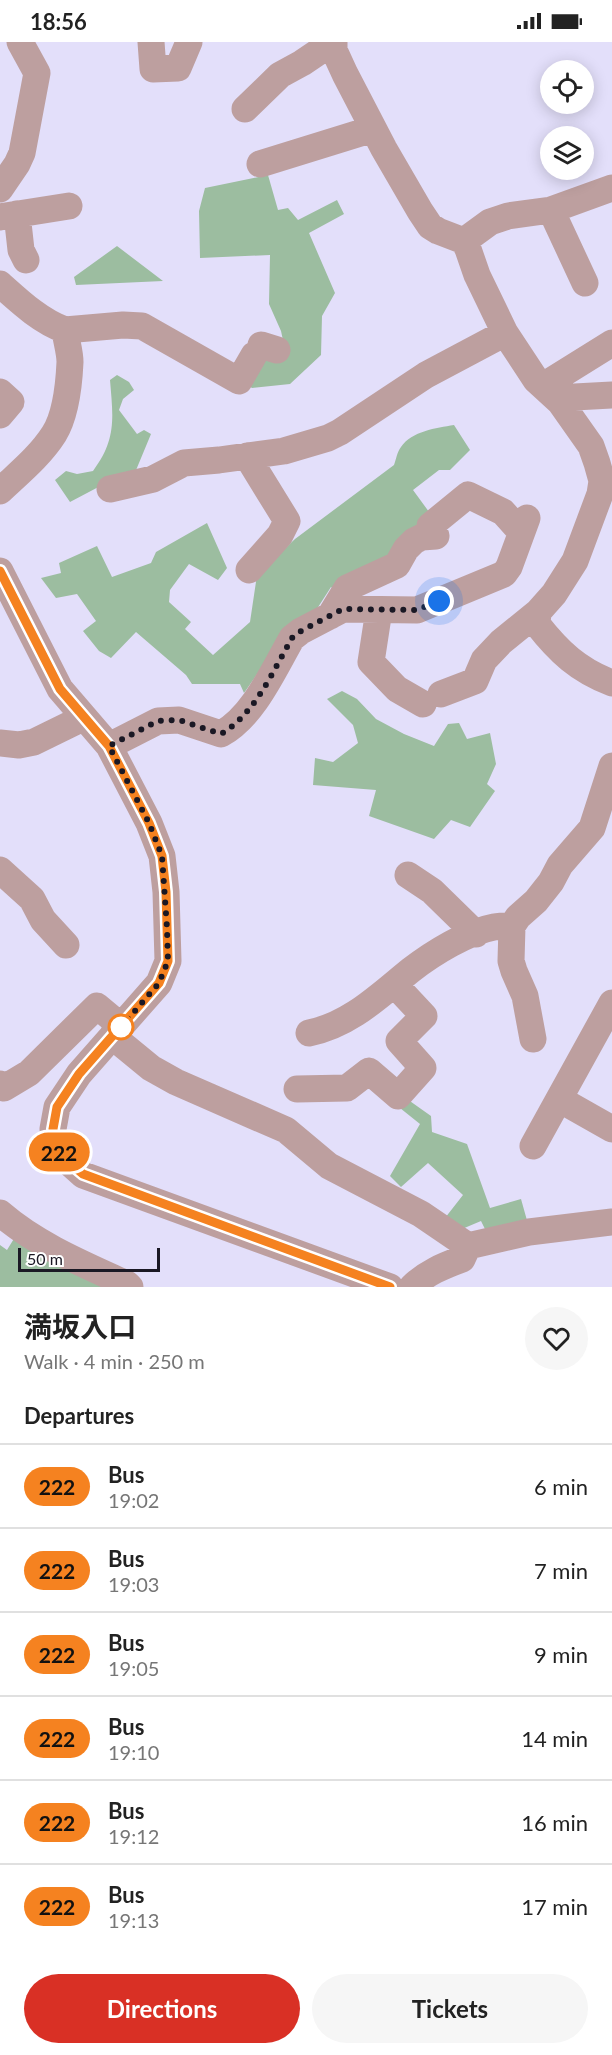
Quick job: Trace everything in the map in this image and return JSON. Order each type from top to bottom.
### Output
[{"type":"street","points":[[0,189],[22,153],[37,74],[20,42]]},
{"type":"street","points":[[151,42],[153,69],[178,68],[189,42]]},
{"type":"street","points":[[245,109],[280,75],[334,42]]},
{"type":"street","points":[[334,42],[338,61],[373,129],[430,225],[438,231],[464,241],[477,275],[505,333],[536,380],[550,392],[591,446],[605,480],[575,561],[554,594],[538,612],[489,654],[475,681],[432,699],[397,689],[371,662],[379,610]]},
{"type":"street","points":[[260,164],[373,129]]},
{"type":"street","points":[[464,241],[490,222],[508,216],[551,210],[612,188]]},
{"type":"street","points":[[26,260],[8,215],[69,206]]},
{"type":"street","points":[[551,210],[585,283]]},
{"type":"street","points":[[0,284],[28,308],[56,327],[65,330],[123,325],[142,326],[239,381],[264,350]]},
{"type":"street","points":[[0,491],[39,455],[55,433],[66,395],[70,360],[65,330]]},
{"type":"street","points":[[110,489],[153,479],[184,463],[284,451],[328,438],[426,375],[505,333]]},
{"type":"street","points":[[550,392],[612,343]]},
{"type":"street","points":[[0,415],[11,402],[1,381]]},
{"type":"street","points":[[550,392],[612,395]]},
{"type":"street","points":[[247,456],[287,521],[280,535],[249,570]]},
{"type":"street","points":[[109,746],[158,721],[179,720],[221,734],[232,728],[251,706],[292,638],[301,631],[330,616],[343,609],[417,610],[504,574],[509,567],[524,525],[468,495],[433,531],[414,541],[406,549],[397,565],[347,588],[340,595],[330,616]]},
{"type":"street","points":[[0,571],[60,689],[109,746],[149,823],[162,856],[168,961],[159,983],[79,1074],[57,1107],[53,1129],[55,1147],[83,1174],[390,1287]]},
{"type":"street","points":[[538,612],[537,624],[566,656],[585,672],[612,684]]},
{"type":"street","points":[[0,742],[19,745],[34,742],[83,718]]},
{"type":"street","points":[[533,1039],[525,996],[513,971],[511,961],[512,926],[518,917],[536,901],[551,882],[560,865],[592,828],[612,766]]},
{"type":"street","points":[[0,870],[32,899],[43,920],[66,945]]},
{"type":"street","points":[[408,875],[432,891],[476,934]]},
{"type":"street","points":[[309,1033],[321,1031],[361,1011],[432,955],[494,927],[512,926]]},
{"type":"street","points":[[297,1089],[347,1088],[369,1071],[398,1096],[423,1068],[399,1041],[424,1016],[395,985]]},
{"type":"street","points":[[1,1093],[28,1073],[97,1006],[151,1068],[176,1082],[286,1130],[329,1166],[421,1214],[468,1246],[529,1232],[612,1222]]},
{"type":"street","points":[[533,1146],[610,1009]]},
{"type":"street","points":[[559,1099],[612,1129]]},
{"type":"street","points":[[0,1213],[11,1223],[68,1258],[130,1287]]},
{"type":"street","points":[[412,1287],[420,1279],[439,1268],[462,1259],[468,1246]]},
{"type":"green space","points":[[268,175],[278,210],[288,208],[298,220],[337,200],[344,214],[309,233],[335,293],[322,316],[321,355],[290,384],[252,388],[246,384],[264,350],[286,354],[281,331],[269,304],[270,255],[200,258],[199,211],[205,188]]},
{"type":"green space","points":[[117,246],[163,281],[76,285],[74,277]]},
{"type":"green space","points":[[117,375],[129,382],[134,390],[123,399],[119,410],[137,434],[144,430],[151,434],[134,475],[106,483],[70,502],[55,480],[66,471],[77,474],[93,471],[101,459],[112,427],[110,380]]},
{"type":"green space","points":[[454,425],[470,450],[450,470],[439,470],[413,490],[432,516],[391,559],[336,591],[331,587],[313,615],[285,634],[244,693],[240,684],[192,684],[186,675],[136,632],[111,658],[99,651],[83,631],[96,621],[77,594],[56,598],[41,578],[61,573],[59,563],[97,546],[112,577],[151,563],[156,552],[207,523],[227,568],[218,580],[189,564],[170,590],[169,602],[191,622],[185,629],[213,655],[250,622],[257,575],[295,539],[394,465],[400,449],[411,437],[425,431]]},
{"type":"green space","points":[[342,691],[357,699],[376,719],[434,746],[448,724],[459,723],[467,739],[490,733],[496,764],[487,784],[495,791],[470,827],[451,820],[434,839],[369,816],[376,790],[313,785],[315,758],[333,762],[358,743],[353,725],[327,699]]},
{"type":"green space","points":[[407,1099],[431,1116],[432,1132],[467,1144],[490,1208],[521,1199],[528,1224],[487,1233],[481,1221],[462,1229],[445,1218],[463,1195],[428,1163],[401,1187],[390,1176],[420,1124],[400,1108]]},
{"type":"green space","points":[[15,1237],[110,1287],[0,1287],[0,1245],[7,1250]]},
{"type":"bus line","name":"222","points":[[0,571],[60,689],[109,746],[149,823],[162,856],[166,892],[168,961],[159,983],[79,1074],[57,1107],[53,1129],[55,1147],[83,1174],[390,1287]]},
{"type":"route","points":[[121,1027],[159,983],[168,961],[166,892],[162,856],[149,823],[109,746],[158,721],[179,720],[221,734],[232,728],[251,706],[292,638],[301,631],[343,609],[417,610],[439,601]]}]
